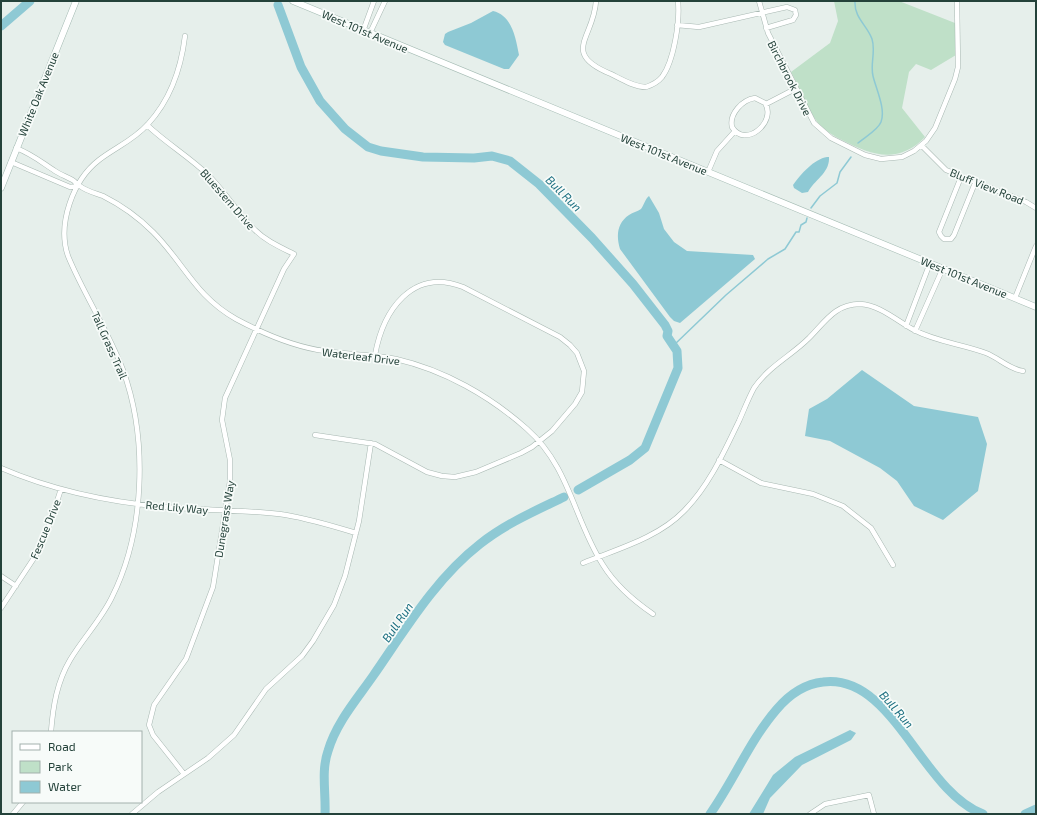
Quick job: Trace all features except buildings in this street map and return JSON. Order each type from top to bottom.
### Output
[{"type":"street","name":"White Oak Avenue","points":[[1,188],[76,1]]},
{"type":"street","name":"West 101st Avenue","points":[[293,1],[1036,307]]},
{"type":"street","points":[[363,31],[374,1]]},
{"type":"street","points":[[370,33],[385,1]]},
{"type":"street","points":[[596,1],[593,16],[583,44],[582,52],[586,59],[594,68],[646,87],[654,84],[662,78],[666,71],[673,49],[677,26],[678,1]]},
{"type":"street","name":"Birchbrook Drive","points":[[759,1],[766,28],[807,113],[817,127],[831,138],[861,153],[876,158],[893,159],[910,153],[922,146]]},
{"type":"street","points":[[922,146],[935,128],[957,75],[959,54],[957,1]]},
{"type":"street","points":[[677,26],[699,27],[787,7],[791,8],[795,12],[795,17],[793,20],[766,28]]},
{"type":"street","name":"Tall Grass Trail","points":[[51,731],[53,708],[63,675],[75,653],[107,606],[121,576],[130,544],[140,480],[139,446],[134,409],[128,387],[113,347],[70,261],[65,246],[64,232],[66,217],[79,186],[87,172],[97,162],[127,143],[147,125],[165,101],[181,61],[185,36]]},
{"type":"street","points":[[766,104],[795,89]]},
{"type":"street","points":[[755,98],[760,99],[766,104],[768,117],[755,133],[743,136],[735,131],[731,124],[732,116],[745,102],[755,98]]},
{"type":"street","name":"Bluestem Drive","points":[[147,125],[209,175],[260,235],[294,254]]},
{"type":"street","points":[[708,172],[716,151],[735,131]]},
{"type":"street","name":"Bluff View Road","points":[[922,146],[941,166],[960,177],[1026,202],[1036,208]]},
{"type":"street","name":"Waterleaf Drive","points":[[16,148],[39,158],[58,173],[73,180],[79,186],[113,202],[139,220],[160,240],[204,296],[227,314],[279,339],[308,348],[394,358],[426,368],[462,384],[507,412],[539,442],[561,472],[598,557],[618,585],[653,614]]},
{"type":"street","name":"Waterleaf Drive","points":[[11,162],[70,187],[79,186]]},
{"type":"street","points":[[960,177],[939,232],[944,239],[951,239],[954,235],[975,183]]},
{"type":"street","points":[[1015,298],[1036,246]]},
{"type":"street","name":"Dunegrass Way","points":[[184,774],[153,735],[149,725],[151,715],[154,705],[186,659],[213,587],[226,511],[230,473],[229,453],[223,424],[223,405],[228,389],[284,269],[294,254]]},
{"type":"street","points":[[906,326],[930,263]]},
{"type":"street","points":[[915,331],[943,268]]},
{"type":"street","points":[[315,435],[371,443],[384,448],[426,472],[442,476],[455,477],[476,472],[521,453],[539,442],[552,431],[575,404],[583,387],[584,371],[581,360],[572,347],[560,337],[463,287],[450,283],[436,282],[414,288],[396,304],[383,326],[375,355]]},
{"type":"street","points":[[583,563],[652,534],[677,517],[701,491],[719,460],[757,385],[772,367],[807,340],[832,313],[849,305],[865,305],[879,309],[915,331],[940,341],[985,353],[1013,369],[1023,371]]},
{"type":"street","points":[[132,814],[158,792],[208,758],[234,735],[266,689],[302,656],[313,641],[327,619],[339,594],[356,533],[371,443]]},
{"type":"street","points":[[719,460],[761,483],[813,494],[843,506],[871,528],[893,565]]},
{"type":"street","name":"Red Lily Way","points":[[1,468],[61,489],[100,499],[137,504],[287,515],[309,519],[356,533]]},
{"type":"street","name":"Fescue Drive","points":[[1,608],[28,570],[42,543],[61,489]]},
{"type":"street","points":[[1,576],[16,586]]},
{"type":"street","points":[[810,814],[825,804],[869,795],[874,814]]},
{"type":"street","points":[[13,814],[22,803]]},
{"type":"green space","points":[[834,1],[899,1],[955,23],[956,55],[931,70],[916,64],[909,72],[902,108],[925,137],[915,146],[895,154],[885,155],[864,150],[853,146],[829,133],[820,126],[814,117],[791,72],[830,43],[838,21]]},
{"type":"water","points":[[493,11],[505,17],[509,22],[516,42],[519,55],[509,69],[504,69],[445,45],[443,42],[445,34],[448,32],[471,23]]},
{"type":"water","points":[[829,157],[829,163],[827,168],[808,192],[802,193],[794,188],[793,185],[808,168],[822,158]]},
{"type":"water","points":[[649,196],[659,213],[664,229],[674,242],[687,251],[753,255],[755,259],[680,323],[674,321],[670,317],[620,249],[618,230],[622,222],[629,215],[641,209]]},
{"type":"water","points":[[862,370],[914,406],[978,417],[987,444],[978,491],[943,520],[914,506],[897,481],[880,468],[830,441],[805,436],[809,409],[827,399]]},
{"type":"water","points":[[850,730],[856,733],[851,740],[802,765],[770,798],[763,814],[749,814],[773,775],[795,757]]},
{"type":"waterway","name":"Bull Run","points":[[1,26],[30,1]]},
{"type":"waterway","points":[[855,1],[855,7],[859,17],[872,39],[872,71],[882,111],[881,122],[879,125],[874,131],[858,143]]},
{"type":"waterway","name":"Bull Run","points":[[278,5],[301,67],[320,101],[345,129],[368,147],[381,151],[423,157],[474,158],[492,156],[510,161],[539,184],[592,238],[633,284],[665,325],[668,331],[667,336],[677,351],[678,368],[645,448],[630,460],[578,490]]},
{"type":"waterway","points":[[811,208],[820,196],[837,183],[840,172],[851,157]]},
{"type":"waterway","points":[[674,345],[726,295],[768,259],[785,249],[796,232],[799,232],[801,225],[806,222],[807,218]]},
{"type":"waterway","name":"Bull Run","points":[[325,814],[325,766],[328,751],[336,731],[409,623],[449,573],[480,544],[510,524],[564,497]]},
{"type":"waterway","name":"Bull Run","points":[[710,814],[727,788],[750,747],[767,721],[777,709],[797,691],[809,685],[823,682],[847,684],[869,696],[888,714],[942,782],[961,801],[983,814]]},
{"type":"waterway","name":"Bull Run","points":[[1025,814],[1036,809]]}]
